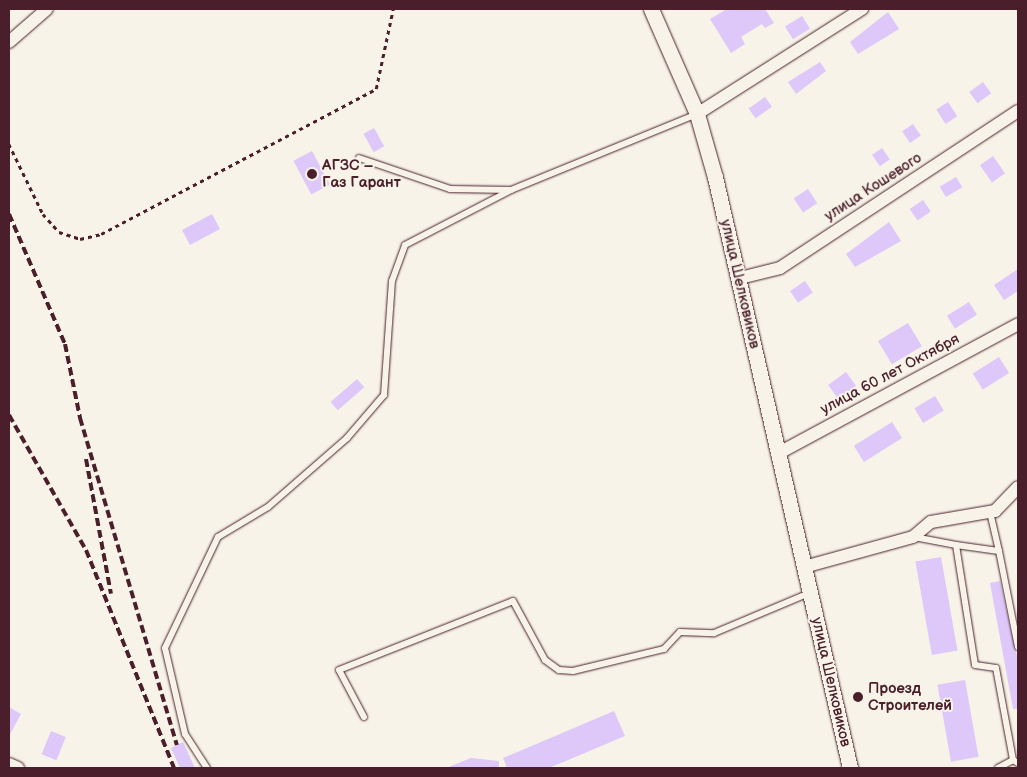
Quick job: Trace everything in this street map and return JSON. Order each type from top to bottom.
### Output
[{"type":"street","points":[[9,42],[46,9]]},
{"type":"street","name":"улица Шелковиков","points":[[651,9],[697,114],[740,278],[850,768]]},
{"type":"street","points":[[697,114],[862,9]]},
{"type":"street","name":"улица Кошевого","points":[[740,278],[780,268],[1018,111]]},
{"type":"street","name":"улица 60 лет Октября","points":[[778,454],[1018,324]]},
{"type":"street","points":[[804,567],[913,537],[931,522],[990,512],[1018,487]]},
{"type":"street","points":[[9,764],[18,768]]},
{"type":"lane","points":[[207,768],[184,734],[166,648],[218,537],[268,508],[347,438],[384,395],[392,281],[405,245],[511,190],[697,114]]},
{"type":"lane","points":[[359,158],[450,189],[511,190]]},
{"type":"lane","points":[[990,512],[1017,633],[1018,647]]},
{"type":"lane","points":[[913,537],[999,551]]},
{"type":"lane","points":[[956,545],[975,665],[996,668],[1015,761],[998,768]]},
{"type":"lane","points":[[364,717],[339,670],[513,601],[545,660],[559,670],[573,671],[664,649],[680,632],[714,633],[810,592]]},
{"type":"path","points":[[9,144],[43,214],[59,232],[80,239],[101,234],[376,89],[393,9]]},
{"type":"building","points":[[727,9],[765,9],[774,23],[765,28],[762,24],[741,37],[745,44],[731,53],[710,19]]},
{"type":"building","points":[[888,12],[899,29],[858,54],[850,42]]},
{"type":"building","points":[[802,16],[810,29],[793,39],[785,27]]},
{"type":"building","points":[[820,62],[826,71],[796,94],[788,82]]},
{"type":"building","points":[[983,82],[991,93],[977,103],[969,92]]},
{"type":"building","points":[[765,97],[772,107],[755,118],[749,108]]},
{"type":"building","points":[[948,102],[957,116],[946,124],[936,110]]},
{"type":"building","points":[[913,124],[921,136],[910,143],[902,131]]},
{"type":"building","points":[[374,128],[384,146],[374,152],[364,134]]},
{"type":"building","points":[[882,148],[890,160],[880,166],[872,155]]},
{"type":"building","points":[[312,151],[330,185],[311,194],[293,161]]},
{"type":"building","points":[[993,156],[1005,173],[992,182],[980,165]]},
{"type":"building","points":[[956,177],[962,187],[946,197],[940,187]]},
{"type":"building","points":[[808,189],[817,203],[803,213],[794,198]]},
{"type":"building","points":[[923,200],[931,212],[918,221],[910,209]]},
{"type":"building","points":[[212,214],[220,229],[190,245],[182,230]]},
{"type":"building","points":[[889,222],[901,241],[855,267],[846,254]]},
{"type":"building","points":[[1018,269],[1018,291],[1004,300],[994,285]]},
{"type":"building","points":[[805,281],[813,293],[798,303],[790,291]]},
{"type":"building","points":[[969,302],[977,315],[955,328],[947,316]]},
{"type":"building","points":[[908,323],[922,346],[892,364],[878,341]]},
{"type":"building","points":[[999,357],[1009,373],[983,390],[973,373]]},
{"type":"building","points":[[846,372],[856,386],[838,399],[828,385]]},
{"type":"building","points":[[357,379],[364,387],[338,410],[331,402]]},
{"type":"building","points":[[935,396],[944,411],[923,423],[914,408]]},
{"type":"building","points":[[892,422],[902,438],[864,462],[854,446]]},
{"type":"building","points":[[941,557],[957,651],[932,655],[915,562]]},
{"type":"building","points":[[1000,581],[1018,661],[1018,709],[1013,709],[990,583]]},
{"type":"building","points":[[965,680],[979,757],[951,762],[937,685]]},
{"type":"building","points":[[9,707],[21,714],[9,736]]},
{"type":"building","points":[[614,711],[625,736],[549,768],[507,768],[503,758]]},
{"type":"building","points":[[51,731],[66,737],[56,760],[42,754]]},
{"type":"building","points":[[183,742],[195,768],[180,768],[171,748]]},
{"type":"building","points":[[471,758],[499,761],[499,768],[446,768]]},
{"type":"railway","points":[[9,214],[65,344],[80,418],[177,745]]},
{"type":"railway","points":[[9,415],[86,550],[174,768]]},
{"type":"railway","points":[[86,459],[111,594]]},
{"type":"place","name":"АГЗС – Газ Гарант","points":[[312,174]]},
{"type":"place","name":"Проезд Строителей","points":[[858,697]]}]
